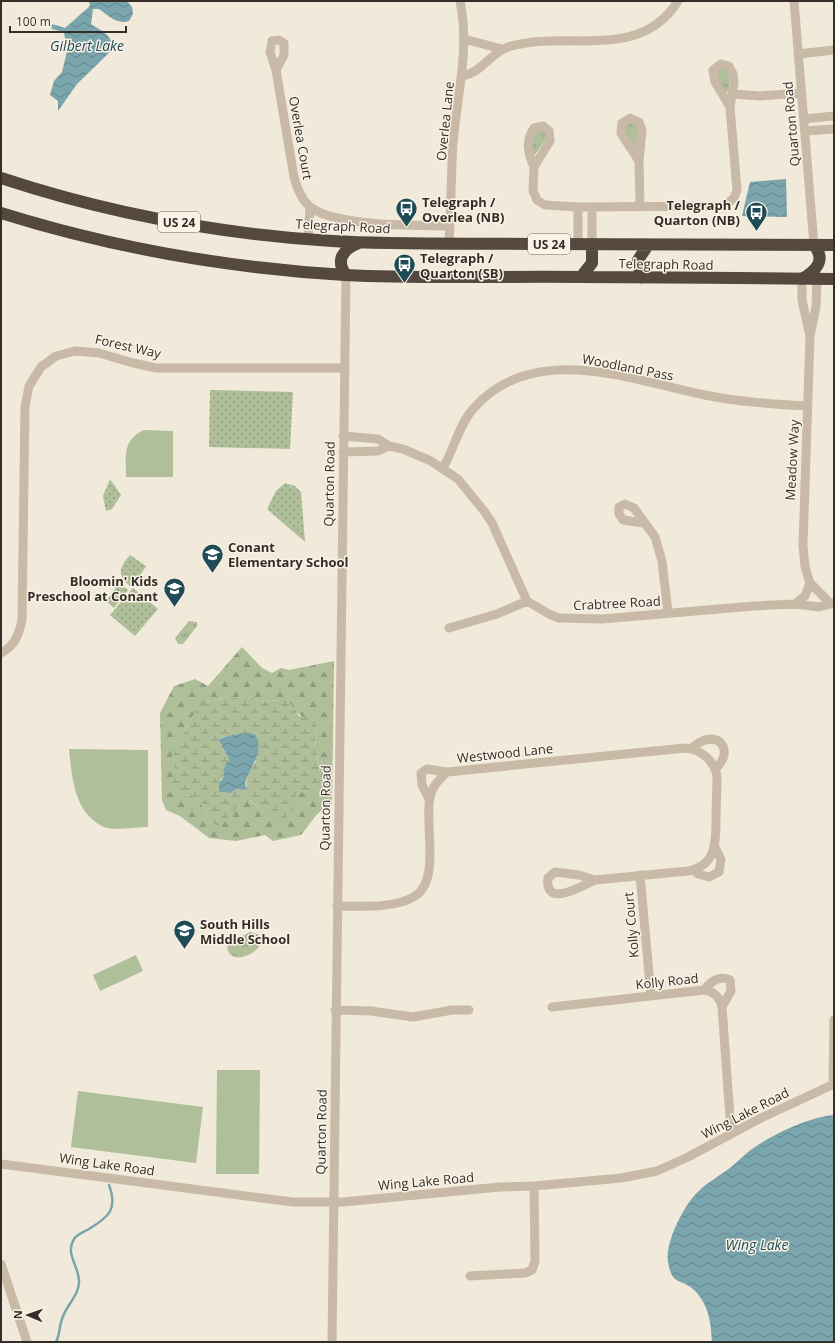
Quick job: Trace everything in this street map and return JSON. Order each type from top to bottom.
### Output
[{"type":"highway","name":"Telegraph Road","points":[[1,178],[89,203],[172,221],[248,233],[308,239],[362,242],[834,246]]},
{"type":"highway","name":"Telegraph Road","points":[[1,213],[68,233],[170,255],[245,266],[346,275],[404,277],[834,279]]},
{"type":"highway","points":[[346,275],[341,265],[342,255],[350,246],[362,242]]},
{"type":"highway","points":[[581,277],[592,263],[592,244]]},
{"type":"highway","points":[[641,278],[638,260],[648,244]]},
{"type":"highway","points":[[802,279],[814,271],[818,264],[820,256],[814,245]]},
{"type":"street","name":"Overlea Lane","points":[[449,243],[453,144],[462,76],[464,39],[460,1]]},
{"type":"street","points":[[462,76],[474,73],[502,49],[536,41],[604,41],[626,37],[654,27],[671,12],[678,1]]},
{"type":"street","name":"Quarton Road","points":[[794,1],[814,245]]},
{"type":"street","points":[[464,39],[502,49]]},
{"type":"street","points":[[798,54],[834,50]]},
{"type":"street","points":[[534,167],[533,191],[537,200],[549,206],[718,208],[730,202],[734,198],[737,184],[730,107],[733,94],[732,70],[725,64],[716,66],[713,70],[715,82],[730,107]]},
{"type":"street","name":"Overlea Court","points":[[276,70],[294,177],[298,190],[310,207]]},
{"type":"street","points":[[733,94],[760,96],[801,93]]},
{"type":"street","points":[[804,119],[834,116]]},
{"type":"street","points":[[805,131],[834,129]]},
{"type":"street","points":[[639,161],[640,207]]},
{"type":"street","points":[[308,239],[310,207],[348,220],[450,226]]},
{"type":"street","points":[[578,207],[578,244]]},
{"type":"street","points":[[592,207],[592,244]]},
{"type":"street","name":"Quarton Road","points":[[332,1342],[335,1010],[346,275]]},
{"type":"street","name":"Meadow Way","points":[[802,279],[802,300],[810,336]]},
{"type":"street","name":"Meadow Way","points":[[810,584],[805,567],[802,532],[810,336],[816,307],[818,279]]},
{"type":"street","name":"Forest Way","points":[[1,652],[13,643],[18,636],[22,620],[25,406],[32,379],[47,362],[70,351],[86,350],[156,368],[344,368]]},
{"type":"street","name":"Woodland Pass","points":[[443,468],[464,424],[473,409],[499,387],[513,379],[533,372],[560,369],[625,376],[728,400],[808,406]]},
{"type":"street","points":[[343,436],[371,437],[378,439],[389,446],[417,454],[443,468],[458,479],[484,511],[502,545],[527,601],[497,614],[449,628]]},
{"type":"street","points":[[343,452],[378,451],[389,446]]},
{"type":"street","points":[[644,523],[650,528],[660,548],[668,613]]},
{"type":"street","points":[[795,604],[805,596],[810,584],[832,603]]},
{"type":"street","name":"Crabtree Road","points":[[527,601],[549,614],[570,619],[602,619],[795,604],[819,607],[832,603]]},
{"type":"street","points":[[691,749],[705,740],[714,738],[719,740],[723,746],[723,751],[719,765],[715,769]]},
{"type":"street","points":[[691,749],[705,756],[715,769],[717,777],[715,847],[721,860],[719,872],[709,877],[698,874],[693,870]]},
{"type":"street","name":"Westwood Lane","points":[[337,906],[376,906],[403,902],[416,896],[422,889],[429,867],[429,799],[436,784],[447,772],[691,749]]},
{"type":"street","points":[[429,799],[422,785],[421,773],[428,769],[447,772]]},
{"type":"street","points":[[595,880],[693,870],[707,861],[715,847]]},
{"type":"street","name":"Kolly Court","points":[[640,875],[651,996]]},
{"type":"street","points":[[704,990],[714,980],[719,978],[730,980],[731,991],[722,1008]]},
{"type":"street","name":"Kolly Road","points":[[552,1007],[704,990],[712,992],[716,995],[722,1008],[730,1117],[734,1132]]},
{"type":"street","points":[[335,1010],[371,1011],[413,1016],[452,1010],[470,1010]]},
{"type":"street","points":[[833,1084],[834,1020]]},
{"type":"street","name":"Wing Lake Road","points":[[1,1164],[262,1199],[293,1202],[333,1203],[621,1178],[650,1173],[688,1158],[734,1132],[833,1084]]},
{"type":"street","points":[[470,1276],[525,1273],[532,1270],[535,1261],[534,1186]]},
{"type":"street","points":[[1,1264],[27,1342]]},
{"type":"green space","points":[[725,68],[729,74],[729,90],[726,93],[716,77],[718,70]]},
{"type":"green space","points":[[627,123],[635,123],[638,128],[637,147],[635,148],[625,131]]},
{"type":"green space","points":[[539,130],[545,131],[547,138],[534,156],[531,145],[534,133]]},
{"type":"green space","points":[[210,390],[293,392],[290,449],[209,447]]},
{"type":"green space","points":[[144,430],[173,431],[173,477],[126,477],[126,456],[129,444],[137,434]]},
{"type":"green space","points":[[110,479],[121,495],[112,509],[106,511],[103,496]]},
{"type":"green space","points":[[285,483],[295,486],[301,492],[305,542],[267,509],[276,491]]},
{"type":"green space","points":[[130,555],[146,566],[134,585],[130,586],[123,578],[121,570]]},
{"type":"green space","points":[[122,585],[128,590],[114,608],[106,601],[117,586]]},
{"type":"green space","points":[[133,588],[158,609],[135,636],[110,615]]},
{"type":"green space","points":[[189,621],[197,622],[197,626],[183,644],[178,644],[175,638]]},
{"type":"green space","points":[[242,647],[262,668],[272,673],[281,668],[289,670],[334,661],[332,804],[318,813],[301,835],[273,841],[265,835],[236,841],[209,838],[180,816],[166,810],[162,800],[160,713],[174,686],[195,679],[208,686]],"holes":[[[230,697],[252,697],[259,702],[280,700],[315,726],[316,749],[320,772],[309,790],[296,791],[258,808],[252,801],[246,799],[238,807],[212,823],[197,796],[185,795],[172,757],[180,744],[186,728],[206,701]]]},
{"type":"green space","points":[[229,697],[252,697],[259,702],[280,700],[289,701],[299,716],[310,718],[315,726],[316,749],[320,772],[319,786],[309,790],[296,791],[293,813],[282,820],[273,821],[270,813],[263,813],[252,801],[246,799],[219,827],[212,823],[197,796],[177,794],[172,784],[173,779],[177,775],[172,757],[195,711],[206,701]],"holes":[[[242,734],[256,761],[246,782],[247,789],[236,789],[231,793],[219,792],[221,779],[224,776],[223,771],[230,761],[219,740],[222,737]]]},
{"type":"green space","points":[[69,749],[148,750],[148,827],[119,829],[108,828],[94,821],[86,813],[76,794],[73,783]]},
{"type":"green space","points":[[250,932],[259,935],[261,942],[256,950],[251,954],[239,957],[234,957],[230,954],[227,948],[230,943]]},
{"type":"green space","points":[[136,955],[143,971],[100,991],[93,975]]},
{"type":"green space","points":[[217,1070],[260,1070],[259,1174],[216,1174]]},
{"type":"green space","points":[[78,1091],[203,1107],[196,1163],[71,1147]]},
{"type":"water","name":"Gilbert Lake","points":[[88,1],[127,1],[132,7],[133,14],[129,21],[120,22],[112,19],[99,9],[93,9],[91,24],[109,37],[113,49],[77,84],[58,111],[58,101],[50,95],[54,81],[62,72],[67,51],[64,32],[52,29],[51,26],[52,24],[65,28],[89,7],[90,4]]},
{"type":"water","points":[[786,179],[787,217],[742,216],[750,182]]},
{"type":"water","points":[[250,733],[255,735],[259,747],[256,760],[245,784],[247,789],[236,789],[231,793],[219,792],[219,784],[224,776],[223,771],[227,762],[230,761],[219,740],[228,736]]},
{"type":"water","name":"Wing Lake","points":[[834,1115],[834,1342],[712,1342],[710,1321],[703,1301],[693,1289],[674,1278],[668,1262],[669,1246],[672,1236],[684,1210],[689,1202],[707,1184],[757,1146],[801,1123]]},
{"type":"waterway","points":[[56,1342],[64,1314],[79,1285],[78,1275],[71,1254],[72,1244],[77,1236],[102,1220],[110,1212],[112,1206],[112,1193],[109,1185]]},
{"type":"place","name":"Telegraph / Overlea (NB)","points":[[407,228]]},
{"type":"place","name":"Telegraph / Quarton (NB)","points":[[756,232]]},
{"type":"place","name":"Telegraph / Quarton (SB)","points":[[404,284]]},
{"type":"place","name":"Conant Elementary School","points":[[212,574]]},
{"type":"place","name":"Bloomin' Kids Preschool at Conant","points":[[174,608]]},
{"type":"place","name":"South Hills Middle School","points":[[185,950]]}]
